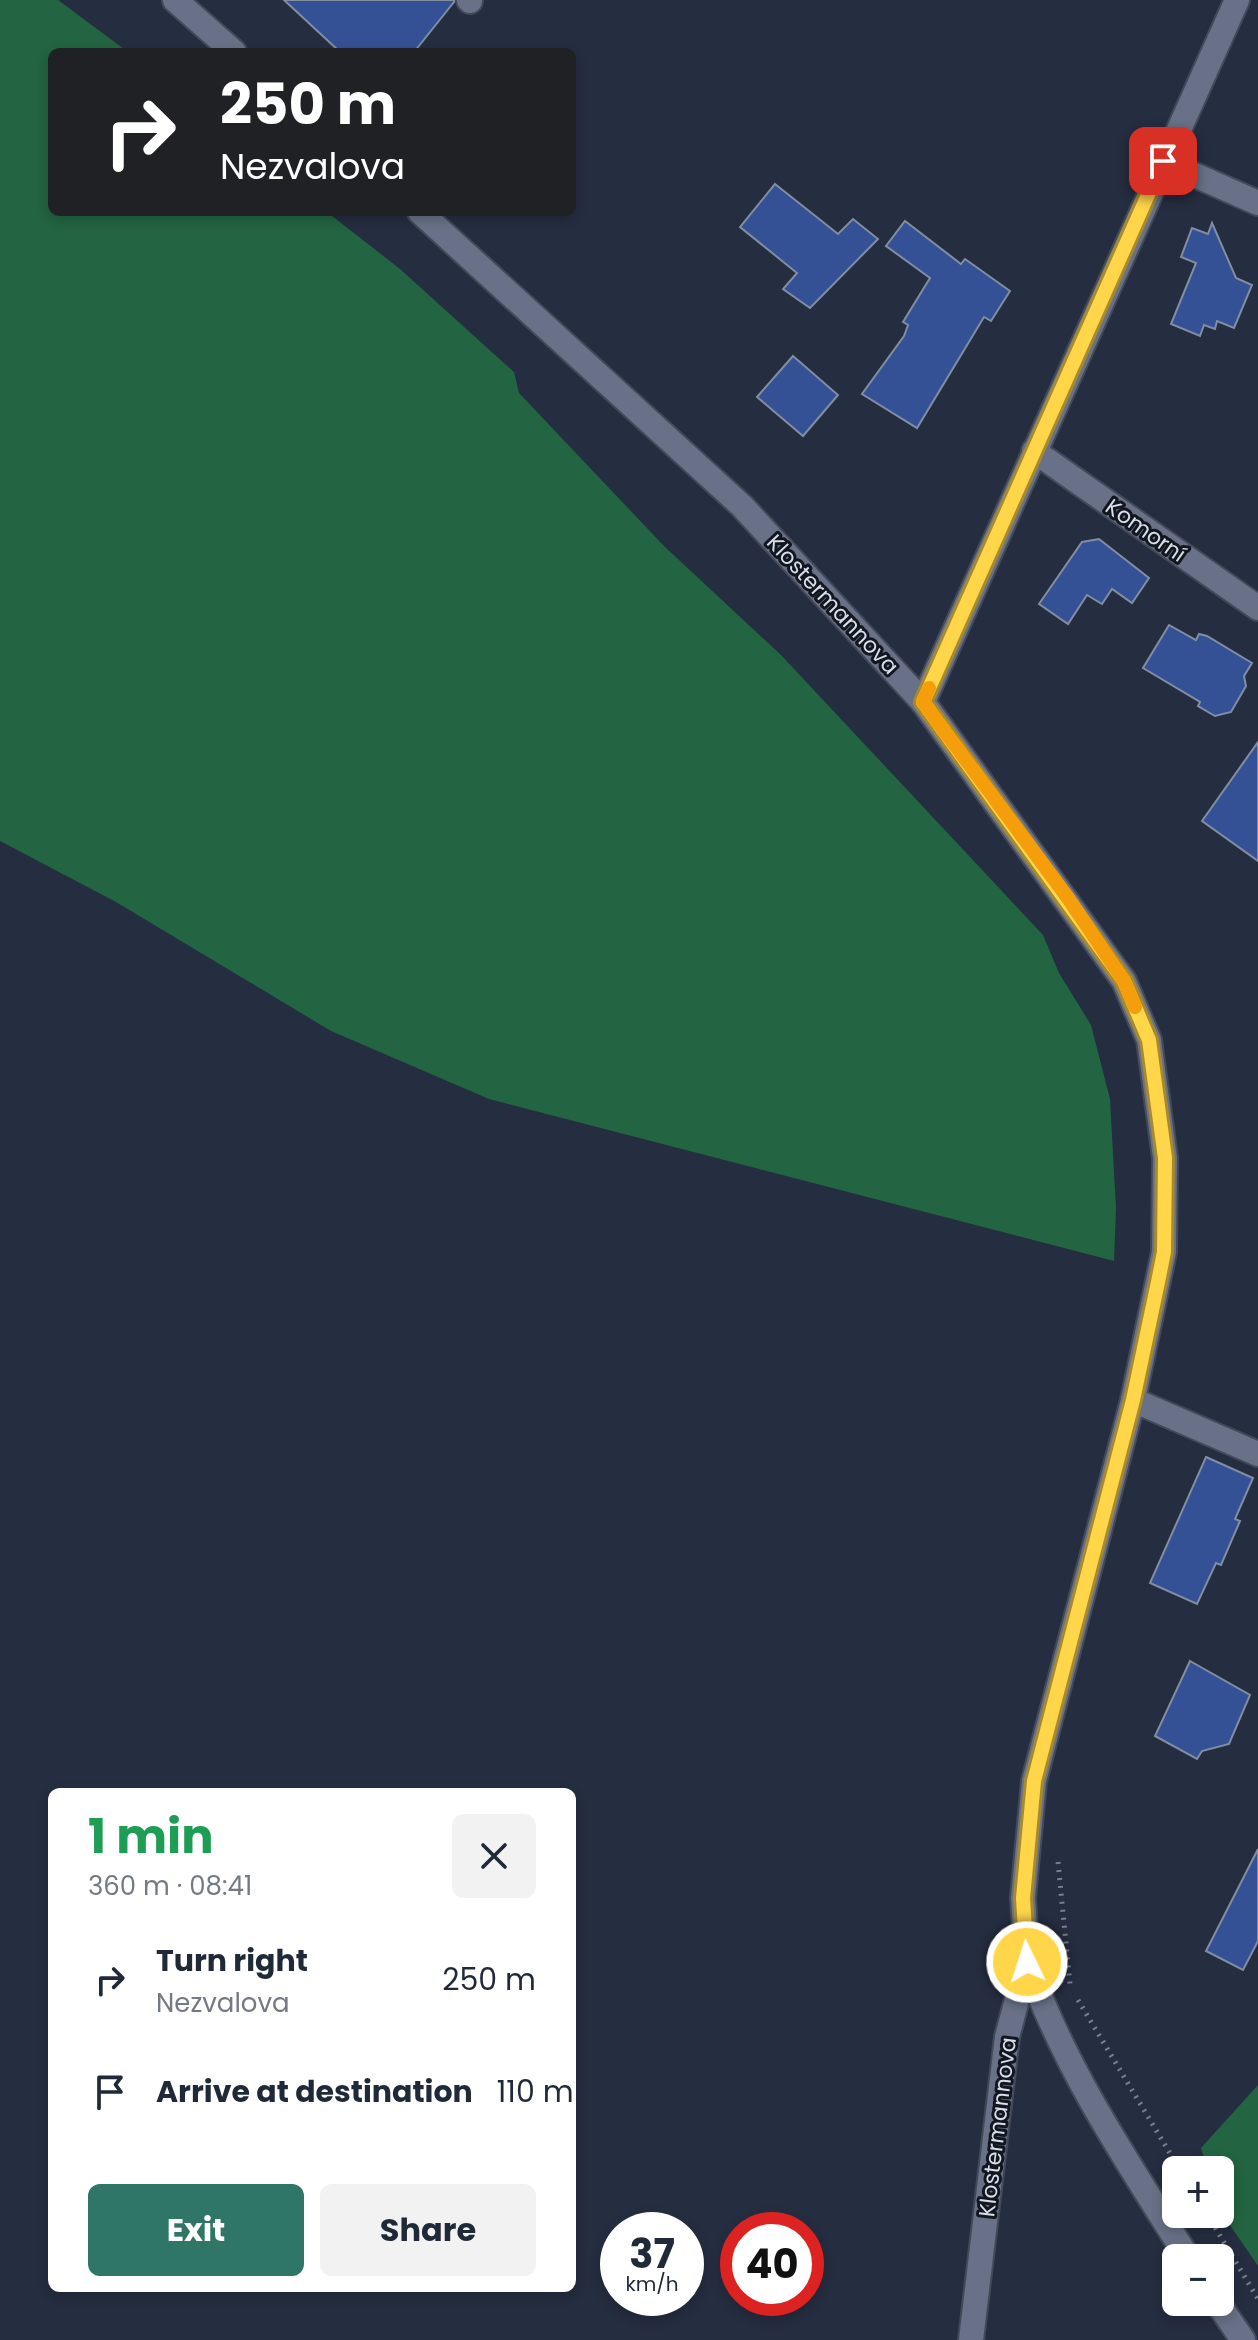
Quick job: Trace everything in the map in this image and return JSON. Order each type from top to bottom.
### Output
[{"type":"street","points":[[175,0],[229,48]]},
{"type":"street","points":[[923,702],[1237,0]]},
{"type":"street","points":[[1163,161],[1258,203]]},
{"type":"street","name":"Klostermannova","points":[[424,216],[742,506],[923,702],[1124,981],[1149,1040],[1165,1158],[1164,1252],[1133,1400],[1034,1781],[1023,1898],[1027,1962],[1007,2037],[971,2340]]},
{"type":"street","name":"Komorní","points":[[1034,451],[1258,608]]},
{"type":"street","points":[[1133,1400],[1258,1454]]},
{"type":"street","points":[[1027,1962],[1048,2023],[1129,2165],[1179,2244]]},
{"type":"street","points":[[1227,2316],[1243,2340]]},
{"type":"path","points":[[1070,1987],[1172,2156]]},
{"type":"path","points":[[1215,2228],[1258,2299]]},
{"type":"green space","points":[[0,0],[58,0],[123,48],[48,48],[48,216],[332,216],[400,269],[514,372],[519,393],[664,546],[781,655],[1043,935],[1059,973],[1091,1025],[1110,1099],[1116,1208],[1114,1261],[489,1099],[331,1031],[116,902],[0,841]]},
{"type":"green space","points":[[1258,2085],[1258,2266],[1232,2228],[1234,2156],[1204,2156],[1201,2148]]},
{"type":"building","points":[[284,0],[454,0],[417,48],[336,48]]},
{"type":"building","points":[[775,184],[838,234],[853,219],[878,239],[810,308],[783,289],[797,273],[740,227]]},
{"type":"building","points":[[905,221],[961,264],[965,259],[1010,291],[991,321],[984,317],[917,428],[862,394],[904,336],[908,325],[903,322],[930,278],[886,246]]},
{"type":"building","points":[[1212,223],[1236,278],[1252,285],[1234,328],[1217,321],[1215,329],[1204,325],[1200,336],[1171,324],[1196,263],[1181,257],[1192,228],[1208,234]]},
{"type":"building","points":[[793,356],[838,395],[803,436],[757,397]]},
{"type":"building","points":[[1099,539],[1149,578],[1132,603],[1112,589],[1102,604],[1087,595],[1068,624],[1039,604],[1082,542]]},
{"type":"building","points":[[1169,625],[1196,640],[1199,634],[1207,636],[1252,663],[1244,676],[1246,686],[1231,712],[1215,716],[1198,706],[1200,702],[1143,668]]},
{"type":"building","points":[[1258,742],[1258,861],[1202,821]]},
{"type":"building","points":[[1206,1457],[1253,1478],[1235,1519],[1240,1521],[1221,1565],[1216,1563],[1197,1604],[1150,1583]]},
{"type":"building","points":[[1190,1661],[1250,1695],[1229,1744],[1202,1751],[1197,1759],[1155,1736]]},
{"type":"building","points":[[1258,1849],[1258,1941],[1243,1970],[1206,1951]]},
{"type":"slow traffic","points":[[929,688],[923,702],[1068,898],[1124,981],[1135,1007]]},
{"type":"route","points":[[1027,1962],[1023,1898],[1034,1781],[1133,1400],[1158,1282],[1164,1252],[1165,1158],[1157,1076],[1149,1040],[1124,981],[1068,898],[923,702],[1163,161]]}]
